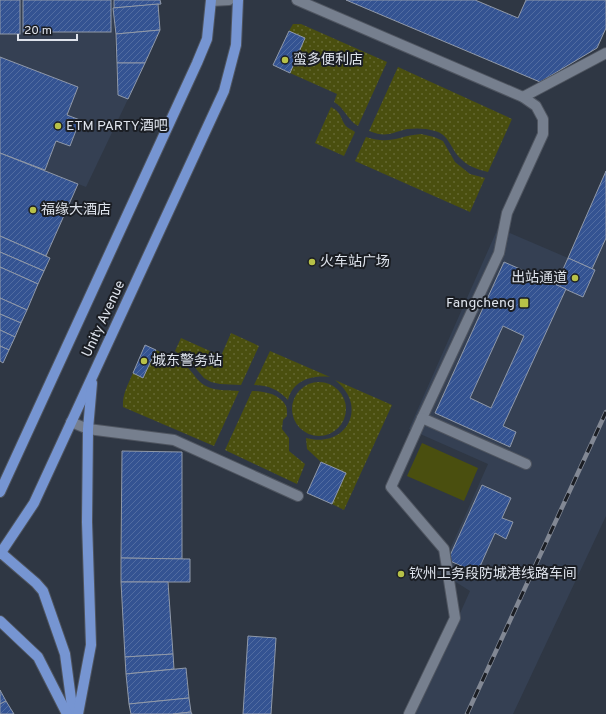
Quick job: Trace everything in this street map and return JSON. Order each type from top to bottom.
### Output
[{"type":"main road","name":"Unity Avenue","points":[[0,553],[34,502],[224,91],[236,45],[238,0]]},
{"type":"main road","name":"Unity Avenue","points":[[0,492],[192,76],[207,39],[211,1]]},
{"type":"main road","points":[[78,714],[91,645],[87,522],[88,429],[93,375]]},
{"type":"main road","points":[[0,553],[36,583],[43,591],[65,654],[73,714]]},
{"type":"main road","points":[[0,621],[38,657],[67,714]]},
{"type":"lane","points":[[211,1],[229,0]]},
{"type":"lane","points":[[297,0],[523,97],[536,106],[543,119],[543,134],[507,212],[499,253],[391,488],[444,549],[456,618],[409,714]]},
{"type":"lane","points":[[523,97],[606,53]]},
{"type":"lane","points":[[422,418],[526,464]]},
{"type":"lane","points":[[72,422],[88,429],[174,440],[298,496]]},
{"type":"shaded area","name":"ETM PARTY酒吧","points":[[0,0],[113,0],[118,95],[128,99],[86,187],[0,153]]},
{"type":"shaded area","points":[[606,171],[606,516],[513,714],[415,714],[470,591],[440,572],[488,464],[409,429],[498,228],[568,258]]},
{"type":"green space","points":[[293,24],[301,24],[387,62],[358,126],[351,121],[341,107],[334,102],[337,94],[290,73],[305,38],[289,31]]},
{"type":"green space","points":[[398,67],[512,119],[488,172],[465,163],[446,138],[435,131],[417,128],[388,134],[380,134],[369,131]]},
{"type":"green space","points":[[331,107],[338,112],[347,127],[355,132],[344,156],[315,143]]},
{"type":"green space","points":[[421,134],[443,141],[455,162],[470,174],[485,178],[470,212],[355,161],[366,137],[388,140]]},
{"type":"green space","points":[[231,333],[259,346],[241,385],[211,382],[204,378],[191,363],[175,351],[181,338],[221,356]]},
{"type":"green space","points":[[156,350],[181,362],[199,381],[205,385],[215,389],[239,391],[214,446],[123,407],[124,394],[133,373],[143,378]]},
{"type":"green space","points":[[270,351],[330,377],[317,377],[304,380],[294,388],[288,400],[281,393],[273,389],[254,385]]},
{"type":"green space","points":[[335,380],[392,405],[344,510],[332,504],[346,473],[321,462],[307,449],[306,438],[320,440],[333,437],[342,431],[349,423],[352,413],[351,402],[345,390]]},
{"type":"green space","points":[[319,382],[329,384],[338,390],[344,399],[346,409],[344,419],[338,428],[329,434],[319,436],[309,434],[300,428],[294,419],[292,409],[294,399],[300,390],[309,384]]},
{"type":"green space","points":[[252,391],[276,396],[286,406],[287,416],[283,420],[282,429],[289,438],[289,451],[305,464],[297,484],[225,450]]},
{"type":"green space","points":[[422,443],[478,468],[464,501],[407,476]]},
{"type":"building","points":[[0,0],[20,0],[20,34],[0,34]]},
{"type":"building","points":[[23,0],[111,0],[111,32],[23,32]]},
{"type":"building","points":[[114,0],[160,0],[161,4],[114,8]]},
{"type":"building","points":[[346,0],[475,0],[518,18],[526,0],[606,0],[606,28],[597,48],[540,82]]},
{"type":"building","points":[[158,4],[160,30],[116,34],[113,8]]},
{"type":"building","points":[[160,30],[145,63],[117,63],[116,34]]},
{"type":"building","points":[[289,31],[305,38],[290,73],[273,65]]},
{"type":"building","points":[[0,57],[78,87],[67,115],[80,120],[70,146],[56,141],[45,170],[0,153]]},
{"type":"building","points":[[117,63],[145,63],[128,99],[118,95]]},
{"type":"building","name":"福缘大酒店","points":[[0,153],[78,184],[46,256],[0,236]]},
{"type":"building","points":[[606,171],[606,238],[592,269],[568,258]]},
{"type":"building","points":[[0,236],[50,258],[44,271],[0,252]]},
{"type":"building","points":[[0,252],[44,271],[38,284],[0,267]]},
{"type":"building","name":"出站通道","points":[[568,258],[595,270],[583,297],[556,285]]},
{"type":"building","points":[[504,262],[566,289],[503,426],[516,432],[510,447],[435,413]],"holes":[[[503,326],[524,336],[491,408],[470,398]]]},
{"type":"building","points":[[0,267],[38,284],[27,310],[0,298]]},
{"type":"building","points":[[0,298],[27,310],[21,323],[0,314]]},
{"type":"building","points":[[0,314],[21,323],[15,337],[0,330]]},
{"type":"building","points":[[0,330],[15,337],[9,350],[0,346]]},
{"type":"building","name":"城东警务站","points":[[145,345],[156,350],[143,378],[133,373]]},
{"type":"building","points":[[0,346],[9,350],[3,363],[0,361]]},
{"type":"building","points":[[122,451],[182,452],[182,559],[121,558]]},
{"type":"building","points":[[321,462],[346,473],[332,504],[307,493]]},
{"type":"building","points":[[482,485],[511,498],[502,518],[513,522],[506,539],[495,533],[477,573],[448,560]]},
{"type":"building","points":[[121,558],[190,559],[190,582],[121,582]]},
{"type":"building","points":[[121,582],[168,582],[173,654],[125,657]]},
{"type":"building","points":[[248,636],[276,638],[271,714],[243,714]]},
{"type":"building","points":[[173,654],[174,669],[126,674],[125,657]]},
{"type":"building","points":[[186,668],[189,698],[129,704],[126,674]]},
{"type":"building","points":[[0,690],[6,701],[0,704]]},
{"type":"building","points":[[189,698],[191,712],[173,714],[131,714],[129,704]]},
{"type":"building","points":[[6,701],[14,714],[0,714],[0,704]]},
{"type":"building","points":[[191,712],[192,714],[173,714]]},
{"type":"railway","points":[[467,714],[606,412]]},
{"type":"place","name":"蛮多便利店","points":[[285,60]]},
{"type":"place","name":"ETM PARTY酒吧","points":[[58,126]]},
{"type":"place","name":"福缘大酒店","points":[[33,210]]},
{"type":"place","name":"火车站广场","points":[[312,262]]},
{"type":"place","name":"出站通道","points":[[575,278]]},
{"type":"place","name":"Fangcheng","points":[[524,303]]},
{"type":"place","name":"城东警务站","points":[[144,361]]},
{"type":"place","name":"钦州工务段防城港线路车间","points":[[401,574]]}]
